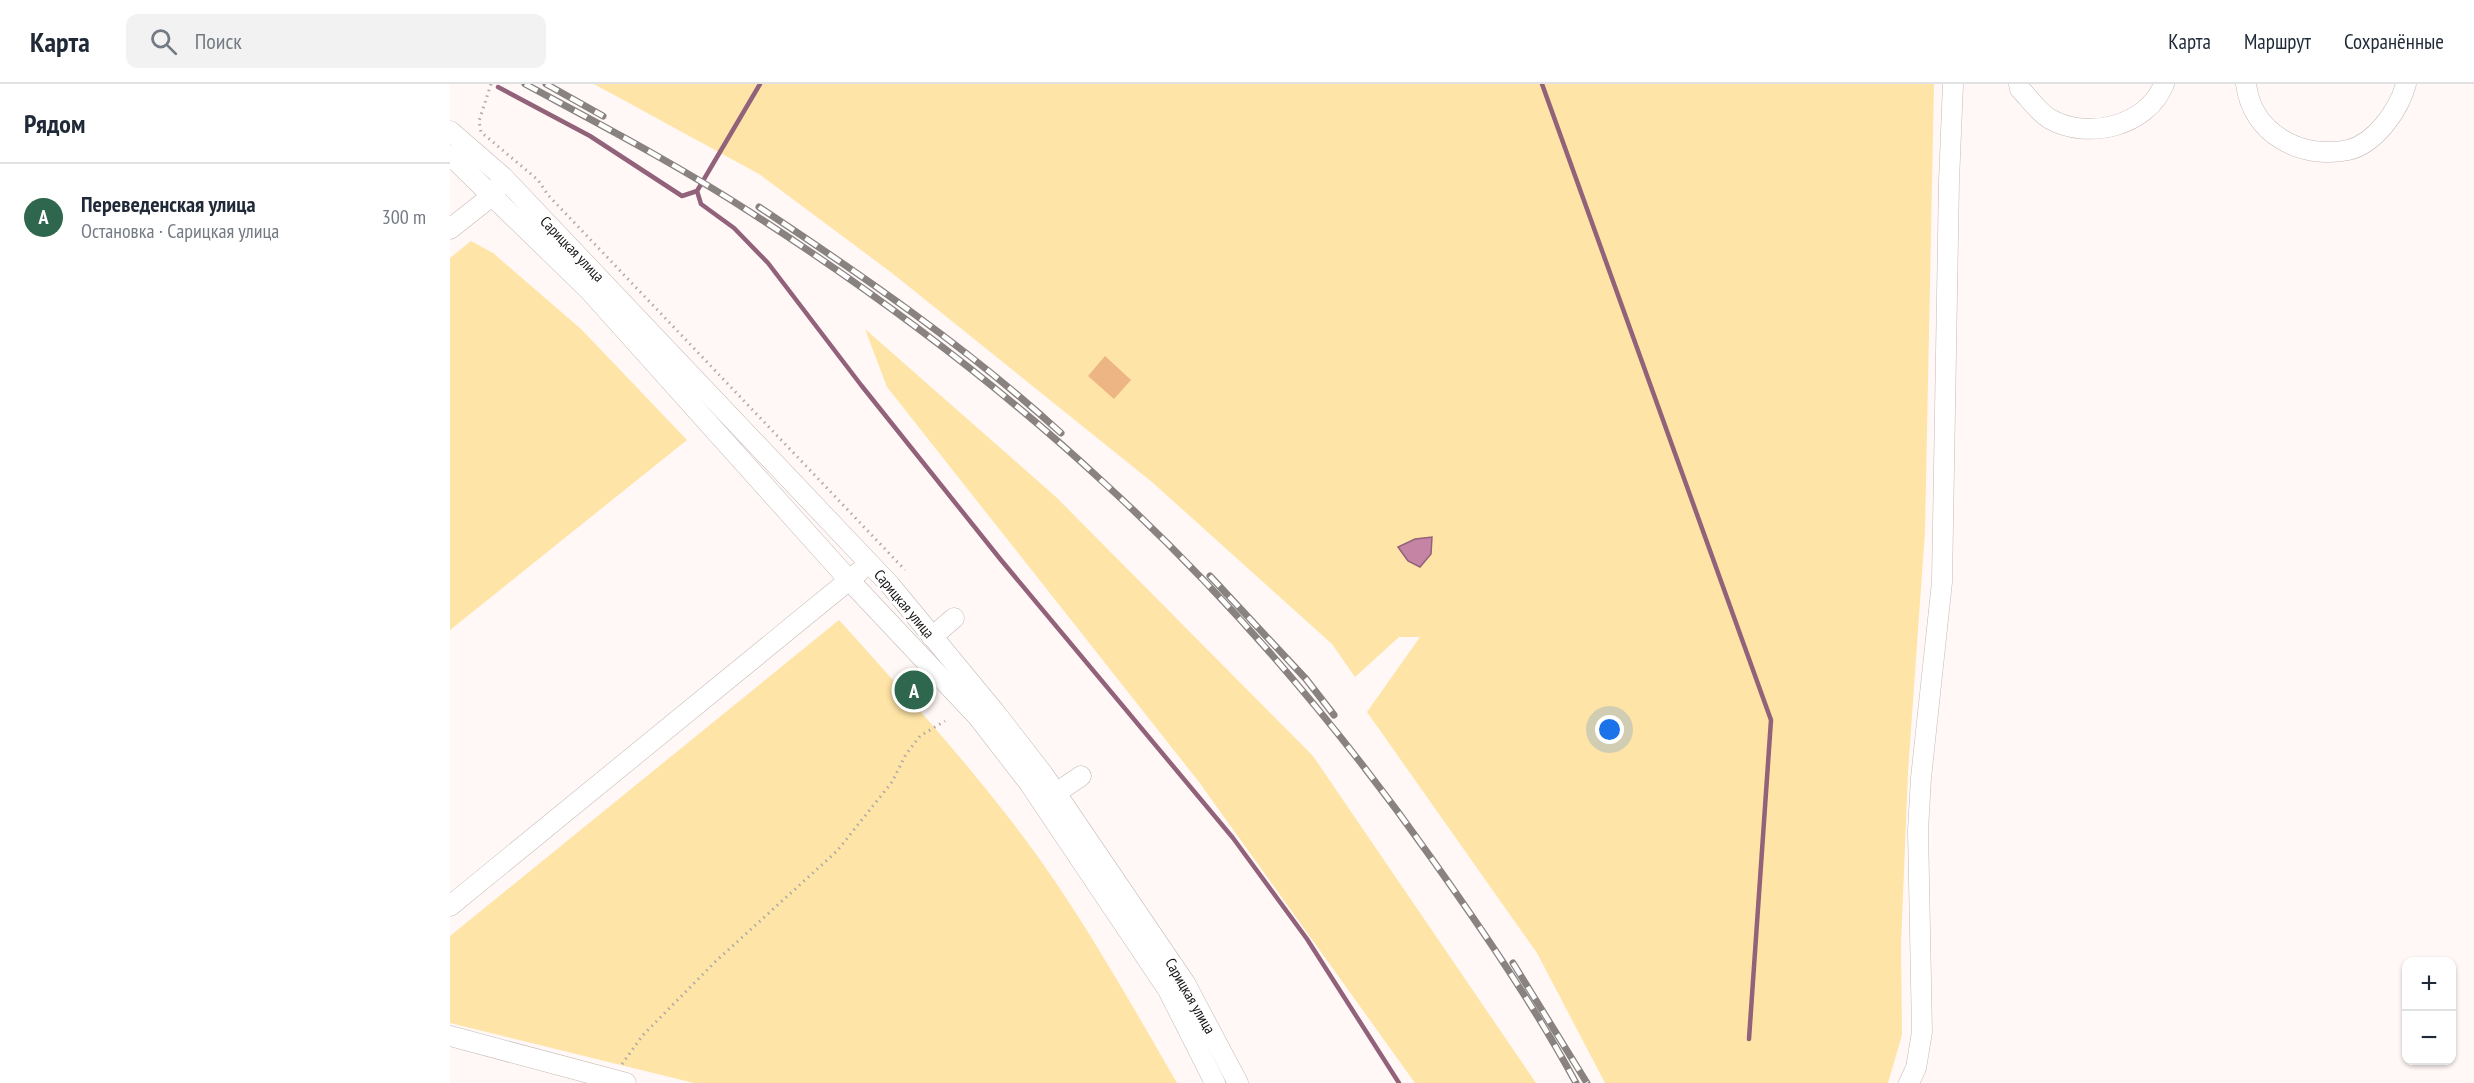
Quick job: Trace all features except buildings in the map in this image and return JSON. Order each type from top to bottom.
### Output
[{"type":"street","points":[[1909,1083],[1917,1068],[1922,1032],[1918,830],[1921,778],[1942,582],[1953,84]]},
{"type":"street","points":[[2019,84],[2020,89],[2049,118],[2088,130],[2128,122],[2159,95],[2164,84]]},
{"type":"street","points":[[2246,84],[2248,102],[2272,135],[2309,152],[2349,150],[2384,128],[2406,84]]},
{"type":"street","name":"Сарицкая улица","points":[[450,131],[503,177],[870,563],[932,637],[1056,793],[1185,983],[1238,1083]]},
{"type":"street","name":"Сарицкая улица","points":[[450,154],[589,290],[849,580],[971,709],[1029,783],[1168,990],[1215,1083]]},
{"type":"street","points":[[450,229],[503,177]]},
{"type":"street","points":[[450,213],[488,190]]},
{"type":"street","points":[[450,906],[870,563]]},
{"type":"street","points":[[932,637],[954,618]]},
{"type":"street","points":[[1056,793],[1081,776]]},
{"type":"street","points":[[450,1036],[622,1083]]},
{"type":"path","points":[[491,84],[479,121],[481,132],[538,180],[548,195],[904,570]]},
{"type":"path","points":[[622,1083],[622,1064],[643,1035],[772,908],[837,851],[892,782],[906,754],[920,735],[945,721]]},
{"type":"shaded area","points":[[594,84],[1934,84],[1925,531],[1908,772],[1901,945],[1902,1035],[1888,1083],[1605,1083],[1537,953],[1367,712],[1420,637],[1399,637],[1355,677],[1332,644],[1152,482],[892,273],[759,174]]},
{"type":"shaded area","points":[[471,241],[493,253],[581,329],[687,440],[450,630],[450,258]]},
{"type":"shaded area","points":[[865,329],[1056,497],[1313,756],[1536,1083],[1415,1083],[1199,782],[887,387]]},
{"type":"shaded area","points":[[1432,537],[1431,554],[1420,567],[1408,561],[1398,547],[1415,539]]},
{"type":"shaded area","points":[[839,620],[958,755],[1025,839],[1085,928],[1177,1083],[694,1083],[450,1023],[450,936]]},
{"type":"waterway","points":[[760,84],[697,191],[701,204],[734,228],[768,263],[861,385],[1001,560],[1233,838],[1307,939],[1399,1083]]},
{"type":"waterway","points":[[1542,84],[1771,720],[1749,1039]]},
{"type":"waterway","points":[[498,87],[590,136],[682,196],[697,191]]},
{"type":"railway","points":[[525,84],[695,178],[842,274],[932,339],[1019,408],[1148,524],[1236,614],[1278,661],[1357,758],[1489,941],[1543,1025],[1576,1083]]},
{"type":"railway","points":[[546,84],[603,116]]},
{"type":"railway","points":[[759,207],[876,286],[952,342],[1061,433]]},
{"type":"railway","points":[[1210,576],[1306,679],[1334,715]]},
{"type":"railway","points":[[1513,963],[1587,1083]]},
{"type":"place","name":"Переведенская улица","points":[[914,690]]}]
